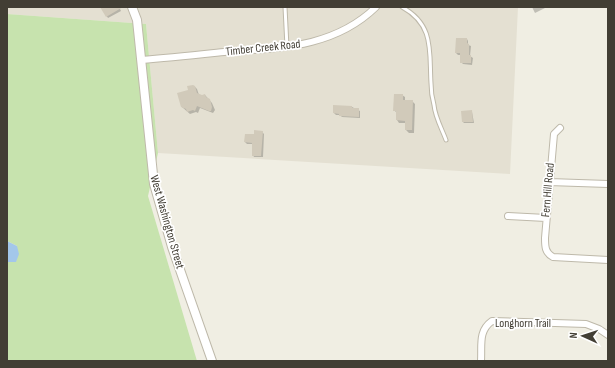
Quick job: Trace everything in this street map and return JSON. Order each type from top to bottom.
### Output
[{"type":"street","name":"West Washington Street","points":[[132,7],[137,20],[154,184],[172,247],[212,361]]},
{"type":"street","name":"Timber Creek Road","points":[[141,60],[287,47],[322,40],[341,32],[364,19],[376,7]]},
{"type":"street","name":"Fern Hill Road","points":[[560,128],[554,134],[546,218],[546,249],[548,254],[553,257],[608,260]]},
{"type":"street","points":[[549,182],[608,184]]},
{"type":"street","points":[[508,216],[546,218]]},
{"type":"street","name":"Longhorn Trail","points":[[481,361],[482,334],[485,326],[492,321],[586,324],[599,329],[608,335]]},
{"type":"lane","points":[[285,7],[287,47]]},
{"type":"lane","points":[[402,7],[407,9],[422,23],[428,37],[434,107],[446,140]]},
{"type":"shaded area","points":[[7,7],[518,7],[510,174],[158,153],[146,24],[7,14]]},
{"type":"green space","points":[[7,14],[146,24],[158,153],[148,196],[197,361],[7,361],[7,262],[16,262],[17,246],[7,241]]},
{"type":"water","points":[[7,241],[17,246],[19,254],[16,262],[7,262]]},
{"type":"building","points":[[100,7],[123,7],[106,17]]},
{"type":"building","points":[[456,38],[467,38],[467,43],[469,44],[469,55],[471,55],[471,63],[460,63],[460,53],[455,53]]},
{"type":"building","points":[[187,86],[195,86],[197,93],[202,95],[205,94],[206,97],[210,99],[212,107],[211,111],[197,106],[195,111],[193,110],[187,112],[186,109],[181,107],[177,93],[188,90]]},
{"type":"building","points":[[394,94],[403,94],[403,100],[413,100],[412,130],[405,130],[405,121],[396,120],[396,111],[393,111]]},
{"type":"building","points":[[333,105],[359,108],[359,117],[339,116],[339,114],[333,113]]},
{"type":"building","points":[[472,110],[473,122],[462,122],[461,111]]},
{"type":"building","points":[[254,130],[263,131],[261,156],[252,156],[252,143],[244,142],[245,134],[254,134]]}]
